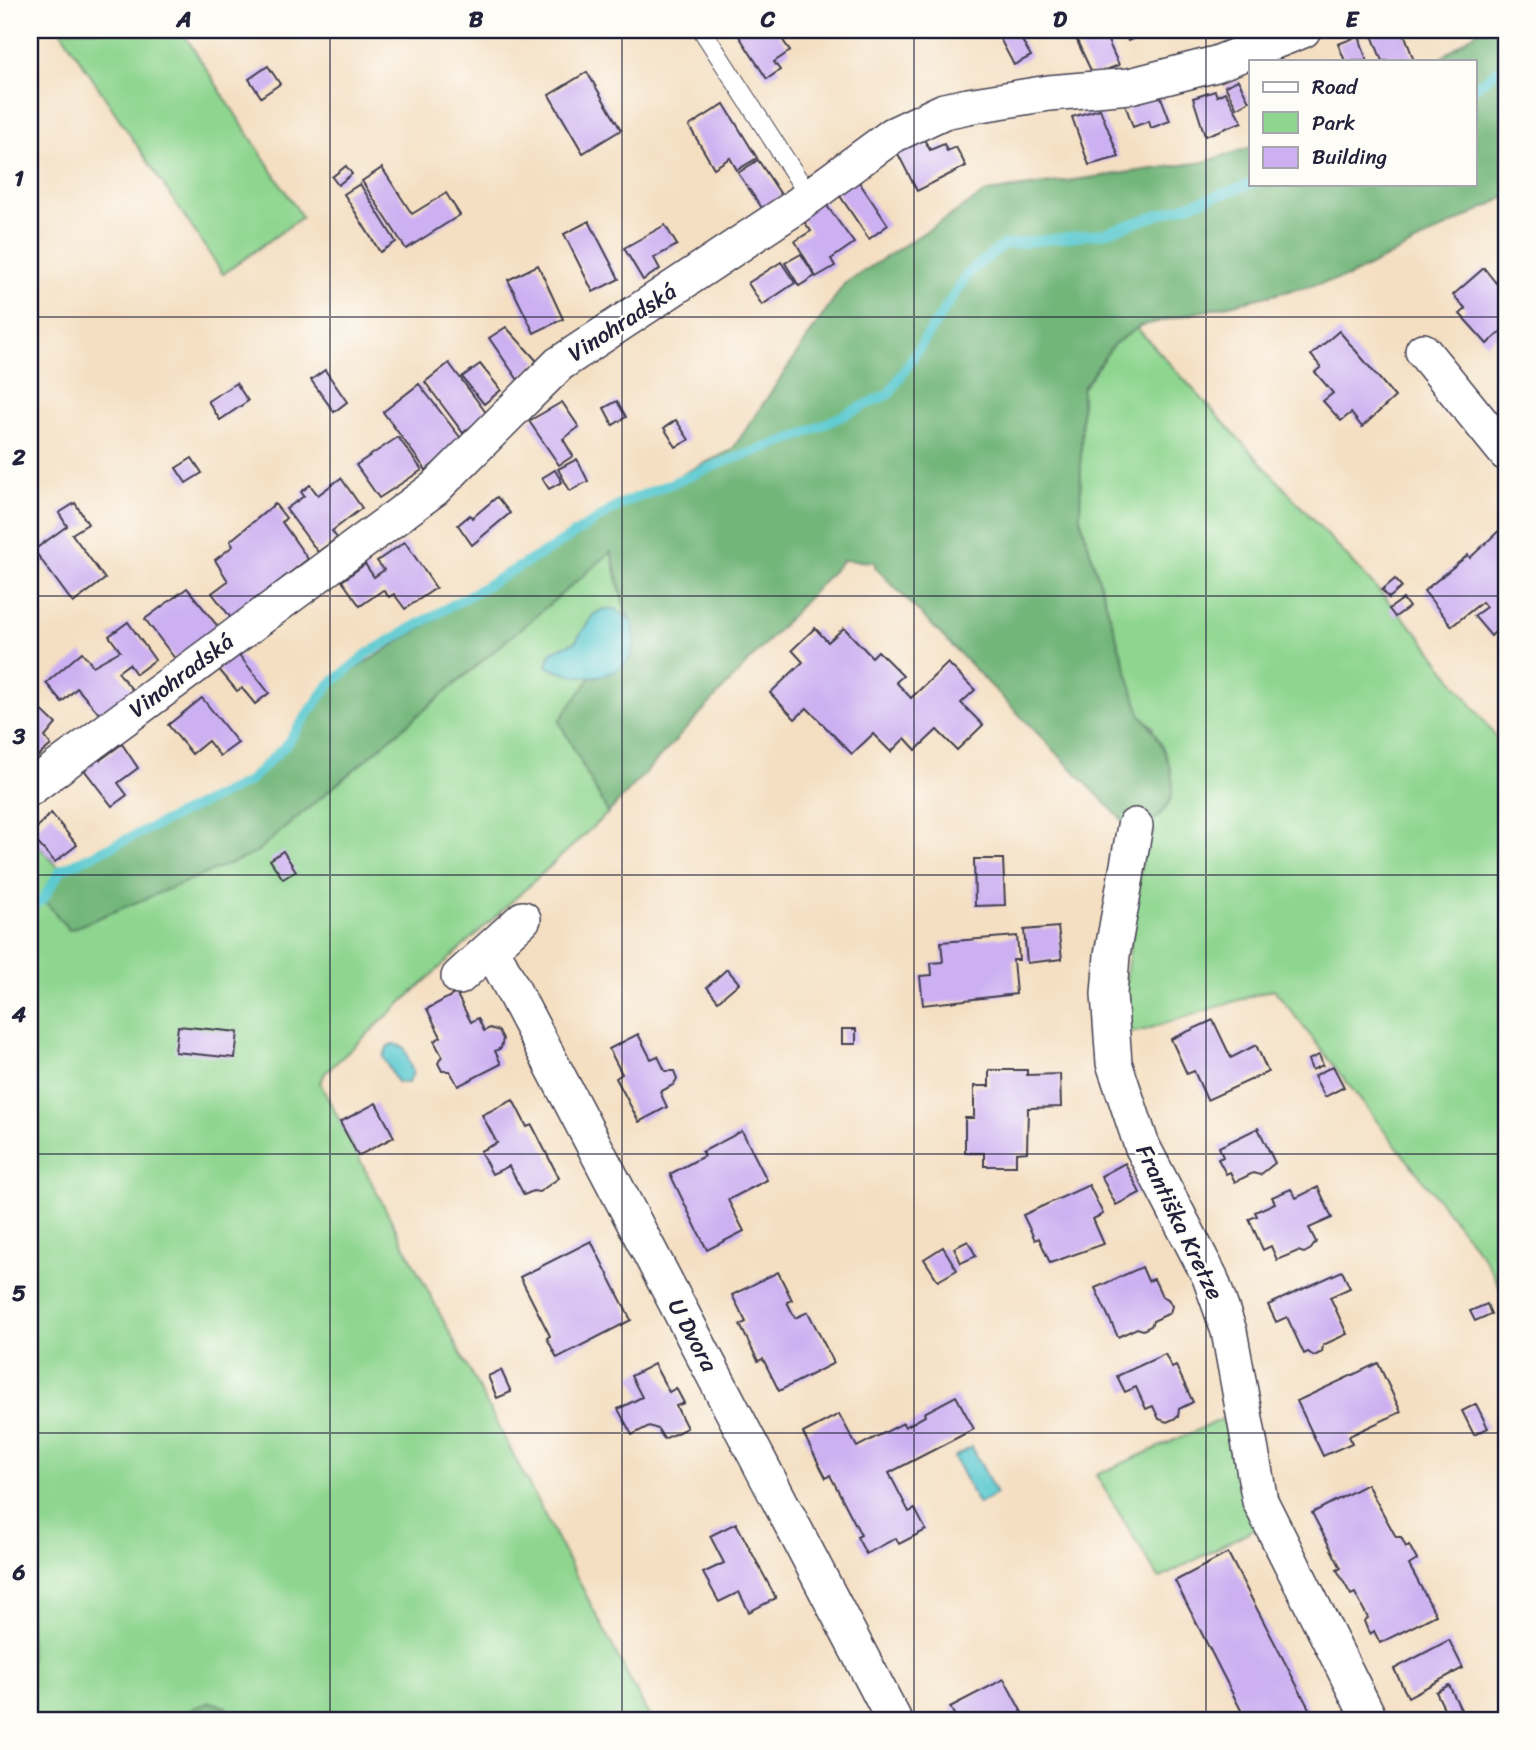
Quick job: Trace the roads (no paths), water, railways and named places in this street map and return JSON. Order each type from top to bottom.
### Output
[{"type":"street","name":"Vinohradská","points":[[30,788],[434,489],[559,364],[808,196],[893,135],[944,111],[1038,95],[1130,86],[1216,64],[1303,30]]},
{"type":"street","points":[[1423,351],[1506,453]]},
{"type":"street","name":"Františka Kretze","points":[[1135,826],[1112,955],[1109,994],[1114,1063],[1142,1146],[1210,1277],[1229,1331],[1260,1501],[1370,1720]]},
{"type":"street","points":[[459,977],[492,950],[523,919]]},
{"type":"street","name":"U Dvora","points":[[492,950],[894,1720]]},
{"type":"lane","points":[[702,30],[808,196]]},
{"type":"water","points":[[604,609],[616,609],[632,622],[634,641],[631,656],[622,667],[610,673],[579,676],[547,666],[551,652],[575,642],[594,614]]},
{"type":"water","points":[[393,1044],[404,1047],[413,1073],[408,1083],[397,1082],[383,1057],[388,1046]]},
{"type":"water","points":[[972,1447],[996,1494],[978,1504],[954,1457]]},
{"type":"waterway","points":[[1476,86],[1506,65]]},
{"type":"waterway","points":[[30,908],[43,899],[61,870],[248,782],[285,746],[328,686],[368,653],[552,548],[621,504],[724,462],[799,436],[889,394],[969,272],[1003,245],[1104,233],[1249,185]]}]
